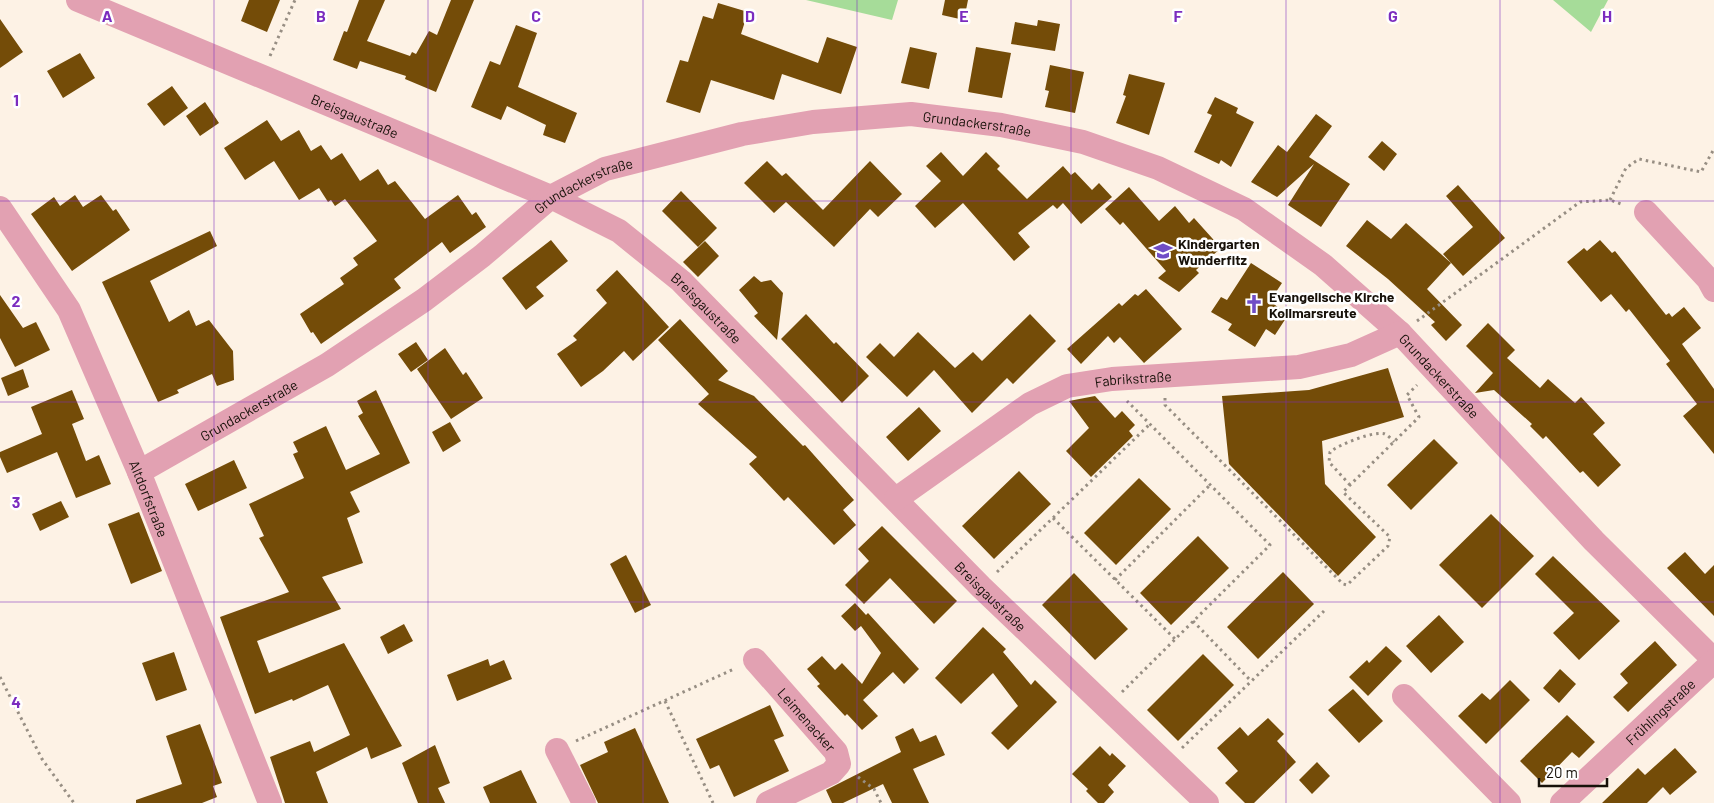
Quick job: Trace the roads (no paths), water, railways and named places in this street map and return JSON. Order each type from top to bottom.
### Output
[{"type":"street","name":"Breisgaustraße","points":[[78,0],[262,75],[551,197],[619,231],[681,281],[981,587],[1207,803]]},
{"type":"street","name":"Grundackerstraße","points":[[139,472],[327,365],[424,300],[482,256],[551,197],[605,169],[742,134],[813,122],[911,114],[1001,125],[1083,142],[1158,168],[1244,208],[1323,265],[1400,333],[1594,541],[1714,661]]},
{"type":"street","name":"Altdorfstraße","points":[[0,208],[69,310],[139,472],[270,803]]},
{"type":"street","points":[[1646,212],[1708,279],[1714,290]]},
{"type":"street","name":"Fabrikstraße","points":[[896,499],[1030,404],[1067,386],[1106,380],[1299,367],[1350,355],[1400,333]]},
{"type":"street","name":"Leimenacker","points":[[756,660],[836,752],[839,764],[831,773],[768,803]]},
{"type":"street","name":"Frühlingstraße","points":[[1562,803],[1714,661]]},
{"type":"street","points":[[1404,696],[1509,803]]},
{"type":"street","points":[[557,750],[584,803]]},
{"type":"place","name":"Kindergarten Wunderfitz","points":[[1163,251]]},
{"type":"place","name":"Evangelische Kirche Kollmarsreute","points":[[1254,304]]}]
